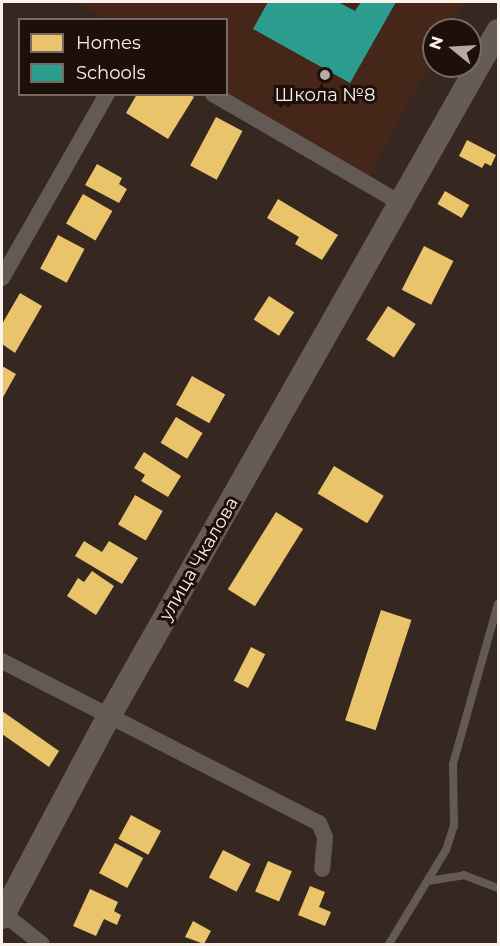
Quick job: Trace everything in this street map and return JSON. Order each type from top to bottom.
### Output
[{"type":"street","name":"улица Чкалова","points":[[3,916],[108,718],[404,206],[498,31]]},
{"type":"street","points":[[2,278],[106,96]]},
{"type":"street","points":[[216,96],[404,206]]},
{"type":"street","points":[[2,661],[108,718],[319,823],[325,837],[322,869]]},
{"type":"street","points":[[3,916],[42,945]]},
{"type":"lane","points":[[389,945],[427,881],[454,826],[453,764],[498,604]]},
{"type":"lane","points":[[427,881],[464,875],[498,888]]},
{"type":"shaded area","name":"Школа №8","points":[[75,2],[464,2],[455,18],[422,18],[422,78],[368,177],[228,93],[228,18],[103,18]]},
{"type":"building: Homes","points":[[136,96],[194,97],[168,139],[126,113]]},
{"type":"building: Homes","points":[[216,117],[242,131],[217,180],[190,166]]},
{"type":"building: Homes","points":[[467,140],[496,155],[491,166],[485,163],[482,168],[459,156]]},
{"type":"building: Homes","points":[[97,164],[122,178],[119,184],[127,189],[119,203],[85,185]]},
{"type":"building: Homes","points":[[445,191],[469,205],[462,218],[438,204]]},
{"type":"building: Homes","points":[[83,194],[112,211],[95,240],[66,223]]},
{"type":"building: Homes","points":[[278,199],[338,235],[322,260],[295,244],[299,237],[267,218]]},
{"type":"building: Homes","points":[[58,235],[84,249],[67,283],[40,269]]},
{"type":"building: Homes","points":[[424,246],[453,261],[431,305],[402,290]]},
{"type":"building: Homes","points":[[20,293],[42,306],[15,353],[2,344],[2,324]]},
{"type":"building: Homes","points":[[269,296],[294,312],[279,336],[254,319]]},
{"type":"building: Homes","points":[[388,306],[416,324],[394,358],[366,340]]},
{"type":"building: Homes","points":[[2,366],[16,374],[2,399]]},
{"type":"building: Homes","points":[[192,376],[225,394],[209,423],[176,405]]},
{"type":"building: Homes","points":[[176,417],[203,433],[187,459],[161,443]]},
{"type":"building: Homes","points":[[144,452],[181,476],[168,497],[141,481],[145,475],[134,468]]},
{"type":"building: Homes","points":[[334,466],[384,496],[367,523],[318,493]]},
{"type":"building: Homes","points":[[135,495],[163,511],[146,540],[118,524]]},
{"type":"building: Homes","points":[[276,512],[303,529],[255,606],[228,589]]},
{"type":"building: Homes","points":[[84,541],[102,552],[109,541],[138,558],[122,584],[75,556]]},
{"type":"building: Homes","points":[[92,571],[114,586],[96,615],[67,596],[78,578],[84,582]]},
{"type":"building: Homes","points":[[381,610],[411,620],[376,730],[345,720]]},
{"type":"building: Homes","points":[[251,647],[265,654],[248,688],[234,681]]},
{"type":"building: Homes","points":[[2,711],[59,751],[49,767],[2,734]]},
{"type":"building: Homes","points":[[131,815],[161,831],[148,855],[118,839]]},
{"type":"building: Homes","points":[[115,843],[143,858],[127,888],[99,873]]},
{"type":"building: Homes","points":[[223,850],[251,864],[237,892],[209,878]]},
{"type":"building: Homes","points":[[268,861],[292,871],[279,902],[255,891]]},
{"type":"building: Homes","points":[[310,886],[325,892],[319,907],[331,912],[325,926],[298,915]]},
{"type":"building: Homes","points":[[90,889],[118,902],[114,911],[121,915],[117,925],[104,919],[96,936],[73,926]]},
{"type":"building: Homes","points":[[193,921],[211,931],[204,944],[185,937]]},
{"type":"building: Schools","points":[[268,2],[338,2],[355,11],[361,2],[396,2],[350,83],[253,29]]},
{"type":"place","name":"Школа №8","points":[[325,75]]}]
